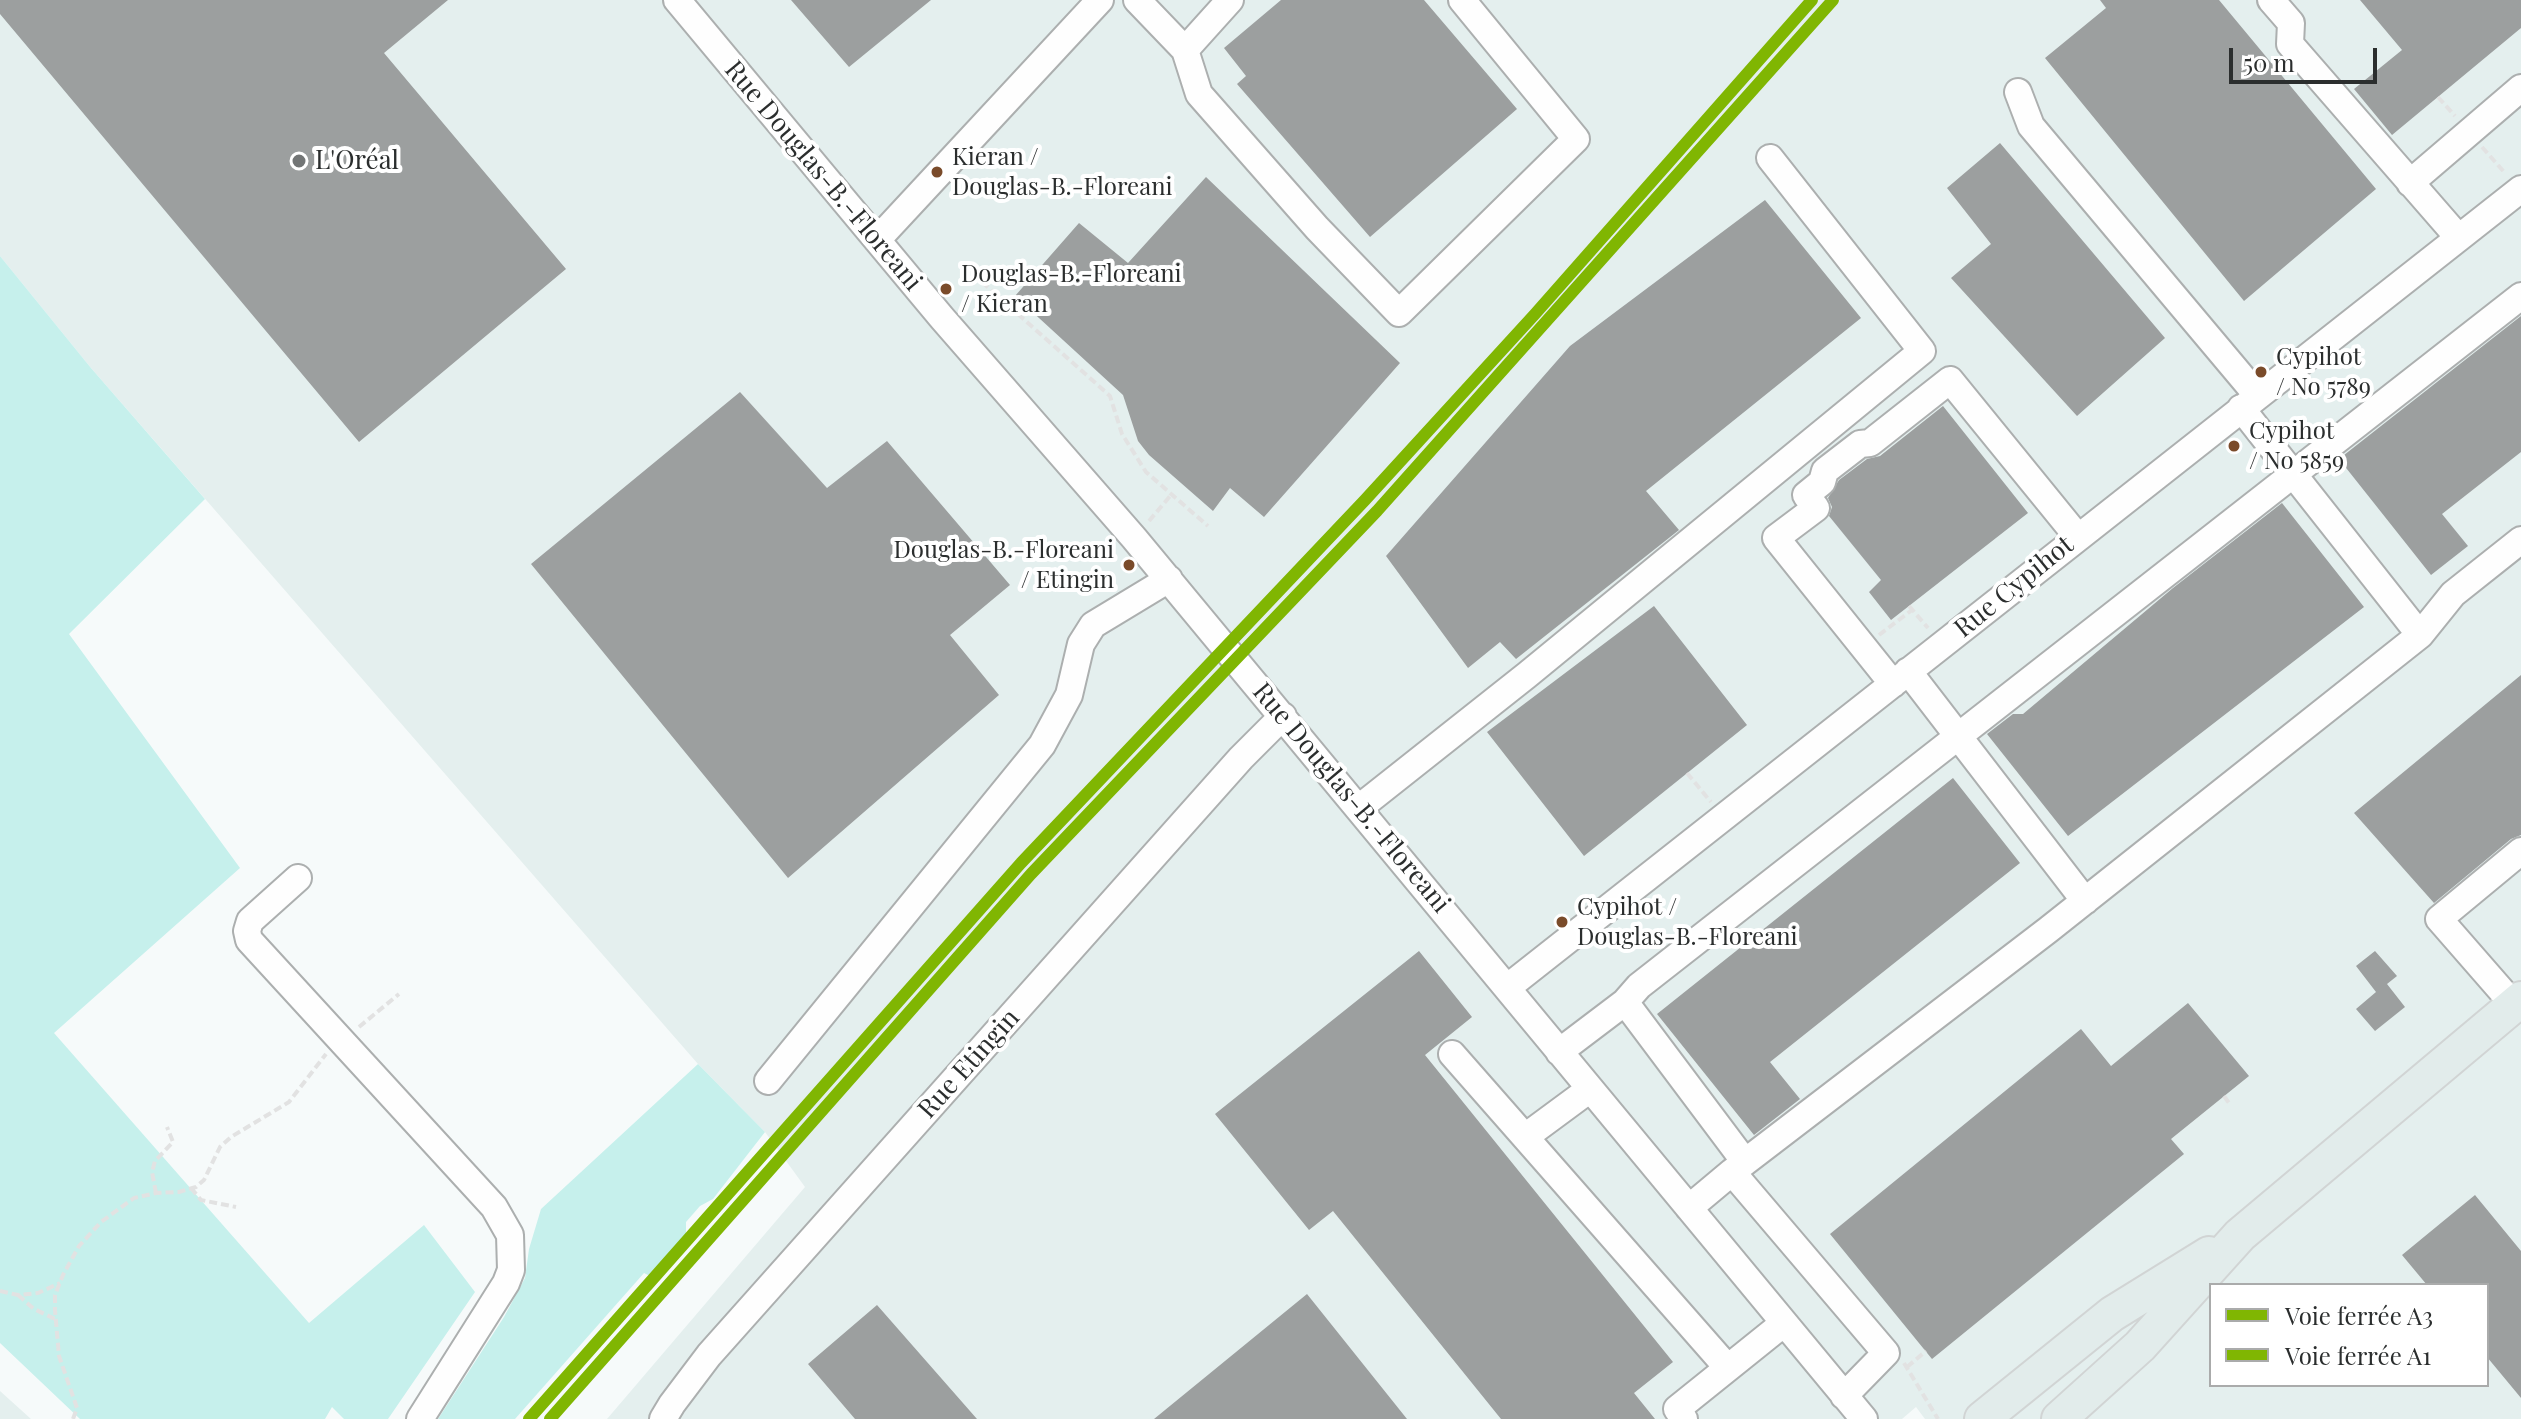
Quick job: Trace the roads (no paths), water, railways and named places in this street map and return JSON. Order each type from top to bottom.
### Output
[{"type":"main road","points":[[2059,1419],[2140,1346],[2240,1235],[2518,1002]]},
{"type":"main road","points":[[1982,1419],[2112,1314],[2240,1235]]},
{"type":"street","name":"Rue Douglas-B.-Floreani","points":[[677,0],[877,240],[1169,579],[1864,1419]]},
{"type":"street","points":[[877,240],[1100,0]]},
{"type":"street","points":[[1137,0],[1185,50],[1199,94],[1317,228],[1399,313],[1576,139],[1462,0]]},
{"type":"street","points":[[1185,50],[1230,0]]},
{"type":"street","points":[[2271,0],[2291,23],[2290,44],[2458,237]]},
{"type":"street","points":[[2410,183],[2521,88]]},
{"type":"street","points":[[2018,92],[2031,126],[2249,401],[2295,475],[2420,635]]},
{"type":"street","points":[[1359,808],[1527,675],[1922,351],[1770,158]]},
{"type":"street","name":"Rue Cypihot","points":[[1508,987],[2458,237],[2515,183]]},
{"type":"street","points":[[1559,1052],[1625,1002],[1639,986],[2521,296]]},
{"type":"street","points":[[2077,536],[1950,380],[1870,443],[1860,444],[1825,471],[1822,482],[1806,495],[1816,508],[1776,538],[1900,677],[1959,737],[2085,901]]},
{"type":"street","points":[[1689,1208],[2085,901],[2420,635],[2453,594],[2521,540]]},
{"type":"street","points":[[768,1081],[1042,745],[1069,695],[1081,644],[1093,625],[1169,579]]},
{"type":"street","name":"Rue Etingin","points":[[663,1419],[709,1355],[1241,758],[1283,716]]},
{"type":"street","points":[[2518,1002],[2439,919],[2521,851]]},
{"type":"street","points":[[298,878],[250,921],[247,931],[249,940],[494,1207],[510,1235],[511,1270],[506,1283],[420,1419]]},
{"type":"street","points":[[1625,1002],[1739,1167],[1886,1353],[1844,1396]]},
{"type":"street","points":[[1452,1054],[1727,1367]]},
{"type":"street","points":[[1525,1137],[1590,1089]]},
{"type":"street","points":[[1684,1419],[1677,1409],[1784,1323]]},
{"type":"rail line","name":"A3","points":[[529,1419],[1021,863],[1365,500],[1535,314],[1812,0]]},
{"type":"rail line","name":"A1","points":[[550,1419],[1031,874],[1377,511],[1833,0]]},
{"type":"place","name":"L'Oréal","points":[[299,161]]},
{"type":"place","name":"Kieran / Douglas-B.-Floreani","points":[[937,172]]},
{"type":"place","name":"Douglas-B.-Floreani / Kieran","points":[[946,289]]},
{"type":"place","name":"Cypihot / No 5789","points":[[2261,372]]},
{"type":"place","name":"Cypihot / No 5859","points":[[2234,446]]},
{"type":"place","name":"Douglas-B.-Floreani / Etingin","points":[[1129,565]]},
{"type":"place","name":"Cypihot / Douglas-B.-Floreani","points":[[1562,922]]}]
